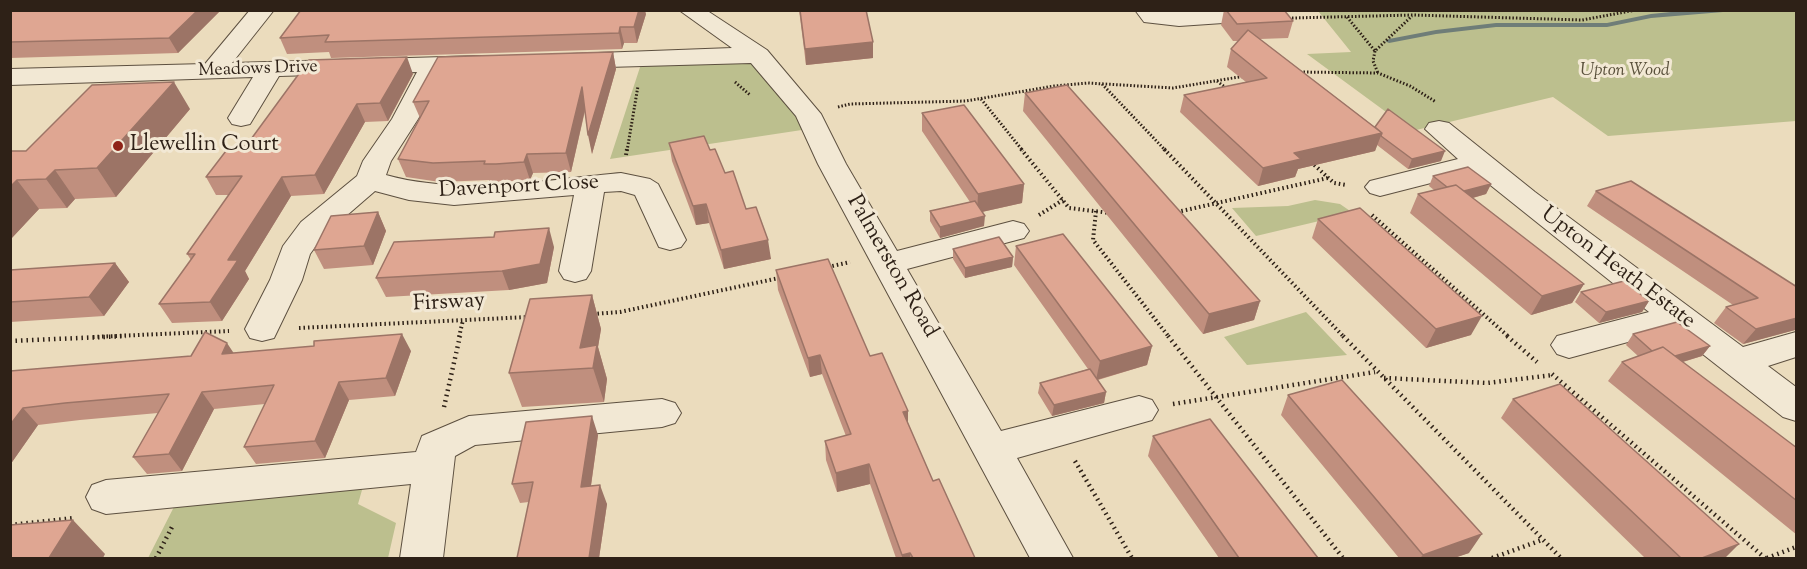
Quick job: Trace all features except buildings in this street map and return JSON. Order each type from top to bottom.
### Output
[{"type":"street","points":[[212,71],[263,10]]},
{"type":"street","name":"Palmerston Road","points":[[690,10],[758,55],[808,114],[832,164],[1052,558]]},
{"type":"street","points":[[1149,14],[1179,19],[1280,12],[1286,18]]},
{"type":"street","points":[[550,61],[758,55]]},
{"type":"street","name":"Meadows Drive","points":[[10,77],[503,63]]},
{"type":"street","points":[[262,329],[286,280],[294,253],[312,229],[370,180],[377,161],[405,119],[434,65]]},
{"type":"street","points":[[241,118],[272,69]]},
{"type":"street","name":"Upton Heath Estate","points":[[1439,129],[1797,407]]},
{"type":"street","points":[[1367,195],[1480,162]]},
{"type":"street","name":"Davenport Close","points":[[370,180],[409,191],[454,195],[621,182]]},
{"type":"street","points":[[621,182],[640,185],[648,190],[670,240]]},
{"type":"street","points":[[575,271],[591,185]]},
{"type":"street","points":[[886,259],[1013,231]]},
{"type":"street","points":[[1569,345],[1678,316]]},
{"type":"street","points":[[1738,362],[1797,344]]},
{"type":"street","points":[[992,449],[1139,410]]},
{"type":"street","points":[[106,497],[434,456],[469,431],[662,413]]},
{"type":"street","points":[[422,558],[434,456]]},
{"type":"path","points":[[1286,18],[1413,15],[1582,20],[1636,10]]},
{"type":"path","points":[[1378,73],[1373,61],[1375,51],[1413,15]]},
{"type":"path","points":[[1347,17],[1375,51]]},
{"type":"path","points":[[621,182],[643,58]]},
{"type":"path","points":[[1298,72],[1378,73],[1410,86],[1458,115],[1439,129]]},
{"type":"path","points":[[808,114],[850,104],[966,101],[1054,86],[1101,84],[1173,88],[1252,75]]},
{"type":"path","points":[[1217,81],[1234,96]]},
{"type":"path","points":[[1101,84],[1376,371],[1561,558]]},
{"type":"path","points":[[981,98],[1069,208],[1114,213]]},
{"type":"path","points":[[1303,156],[1334,183],[1367,195],[1553,375],[1766,558],[1797,547]]},
{"type":"path","points":[[1166,212],[1188,211],[1329,178]]},
{"type":"path","points":[[1096,211],[1093,240],[1343,558]]},
{"type":"path","points":[[827,267],[886,259]]},
{"type":"path","points":[[586,314],[620,312],[781,277]]},
{"type":"path","name":"Firsway","points":[[10,341],[530,316]]},
{"type":"path","points":[[434,456],[463,320]]},
{"type":"path","points":[[1383,378],[1487,383],[1553,375],[1576,362],[1569,345]]},
{"type":"path","points":[[1139,410],[1376,371]]},
{"type":"path","points":[[1058,431],[1132,558]]},
{"type":"path","points":[[10,525],[96,516],[106,497]]},
{"type":"path","points":[[1492,558],[1542,540]]},
{"type":"green space","name":"Upton Wood","points":[[1318,11],[1796,11],[1796,121],[1608,136],[1553,97],[1412,131],[1307,54],[1351,52]]},
{"type":"green space","points":[[758,55],[815,128],[610,159],[643,58]]},
{"type":"green space","points":[[1315,200],[1340,204],[1353,213],[1256,236],[1232,208],[1288,206]]},
{"type":"green space","points":[[1306,312],[1347,355],[1247,365],[1224,337]]},
{"type":"green space","points":[[366,476],[358,504],[396,523],[388,558],[148,558],[180,495]]},
{"type":"waterway","points":[[1389,41],[1436,32],[1496,25],[1607,25],[1651,16],[1723,10]]},
{"type":"place","name":"Llewellin Court","points":[[118,146]]}]
